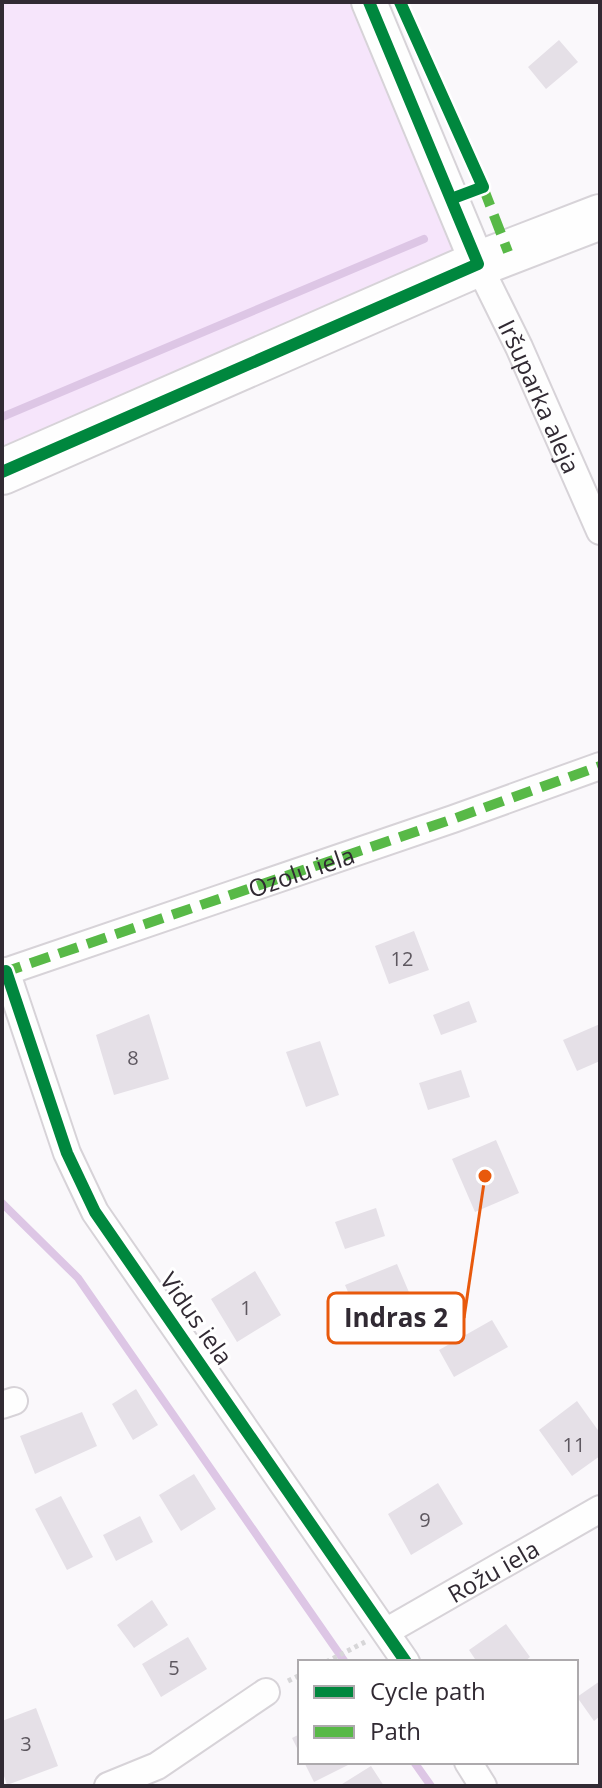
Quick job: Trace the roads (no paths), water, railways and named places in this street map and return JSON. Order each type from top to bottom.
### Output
[{"type":"highway","points":[[2,472],[478,264],[600,217]]},
{"type":"street","points":[[369,2],[478,264]]},
{"type":"street","name":"Iršuparka aleja","points":[[478,264],[519,347],[600,531]]},
{"type":"street","name":"Ozolu iela","points":[[4,972],[600,766]]},
{"type":"street","name":"Vidus iela","points":[[4,972],[67,1153],[95,1212],[405,1660]]},
{"type":"street","name":"Rožu iela","points":[[387,1631],[600,1509]]},
{"type":"street","points":[[108,1786],[157,1766],[266,1692]]},
{"type":"street","points":[[469,1764],[483,1786]]},
{"type":"waterway","points":[[2,417],[424,239]]},
{"type":"waterway","points":[[2,1203],[78,1278],[344,1660]]},
{"type":"waterway","points":[[415,1764],[431,1786]]},
{"type":"place","name":"Indras 2","points":[[485,1176]]}]
